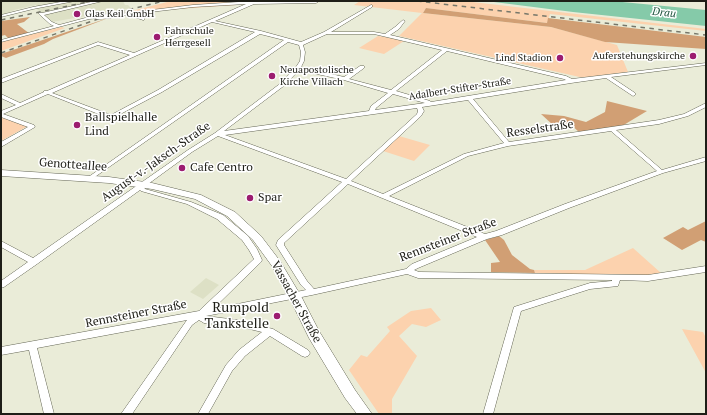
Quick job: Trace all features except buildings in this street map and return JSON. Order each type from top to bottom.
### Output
[{"type":"main road","name":"Genotteallee","points":[[2,174],[89,179],[142,185]]},
{"type":"main road","name":"Vassacher Straße","points":[[142,185],[172,189],[198,197],[231,214],[257,238],[276,264],[295,296],[314,334],[350,394],[365,414]]},
{"type":"street","points":[[1,16],[32,8],[73,1]]},
{"type":"street","points":[[42,14],[101,1]]},
{"type":"street","points":[[1,114],[46,92],[257,1]]},
{"type":"street","points":[[1,41],[98,17],[193,6],[284,1],[316,2]]},
{"type":"street","points":[[211,21],[259,32],[301,44],[326,33],[371,6]]},
{"type":"street","points":[[32,8],[42,14],[51,23],[59,26]]},
{"type":"street","points":[[128,14],[143,19]]},
{"type":"street","points":[[386,35],[397,28],[399,23],[403,21]]},
{"type":"street","points":[[46,92],[111,117],[160,91],[259,32]]},
{"type":"street","points":[[326,33],[359,32],[386,35],[446,48],[566,78],[571,81]]},
{"type":"street","points":[[89,179],[287,40]]},
{"type":"street","points":[[1,81],[98,43],[134,55]]},
{"type":"street","name":"August-v.-Jaksch-Straße","points":[[1,286],[5,281],[217,134],[283,84],[298,68],[304,52],[301,44]]},
{"type":"street","points":[[372,111],[373,107],[446,48]]},
{"type":"street","name":"Adalbert-Stifter-Straße","points":[[217,134],[469,98],[571,81],[706,64]]},
{"type":"street","points":[[345,79],[362,67]]},
{"type":"street","points":[[298,68],[345,79],[432,103]]},
{"type":"street","points":[[606,76],[633,94]]},
{"type":"street","points":[[1,96],[19,104]]},
{"type":"street","points":[[469,98],[508,144]]},
{"type":"street","name":"Resselstraße","points":[[384,196],[466,155],[508,144],[613,130],[675,118],[699,109],[706,104]]},
{"type":"street","points":[[312,292],[280,245],[280,242],[419,115],[421,111],[418,105]]},
{"type":"street","points":[[1,114],[32,126],[1,146]]},
{"type":"street","points":[[613,130],[661,172]]},
{"type":"street","points":[[217,134],[239,140],[346,181],[484,237]]},
{"type":"street","name":"Rennsteiner Straße","points":[[1,351],[295,296],[408,271],[415,266],[484,237],[499,233],[567,206],[661,172],[706,159]]},
{"type":"street","points":[[126,414],[189,323],[202,314],[258,260],[253,249],[245,238],[220,217],[189,203],[143,190],[142,185]]},
{"type":"street","points":[[1,244],[34,262]]},
{"type":"street","points":[[408,271],[418,275],[648,278],[706,268]]},
{"type":"street","points":[[488,414],[518,309],[590,286],[615,284],[617,278]]},
{"type":"street","points":[[202,314],[202,318],[204,320],[237,323],[270,330],[305,353]]},
{"type":"street","points":[[202,414],[229,368],[242,352],[270,330]]},
{"type":"street","points":[[32,345],[49,414]]},
{"type":"shaded area","points":[[1,1],[123,1],[125,5],[128,5],[131,8],[52,22],[37,9],[36,5],[14,10],[1,16]]},
{"type":"shaded area","points":[[171,1],[264,1],[251,4],[116,15]]},
{"type":"shaded area","name":"Lind Stadion","points":[[360,1],[464,1],[706,29],[706,31],[550,14],[547,23],[426,8],[423,13],[551,27],[617,45],[628,72],[584,78],[399,36],[422,13],[354,5]]},
{"type":"shaded area","points":[[426,8],[547,23],[548,18],[706,37],[706,49],[605,42],[551,27],[423,13]]},
{"type":"shaded area","points":[[30,17],[24,22],[17,24],[30,34],[4,39],[8,38],[5,35],[1,36],[1,21]]},
{"type":"shaded area","points":[[111,17],[6,58],[1,56],[1,54]]},
{"type":"shaded area","points":[[61,27],[65,28],[1,51],[1,42]]},
{"type":"shaded area","points":[[378,36],[404,41],[384,54],[359,48]]},
{"type":"shaded area","points":[[607,101],[647,111],[622,126],[579,132],[569,123],[553,125],[541,114],[564,116],[586,122],[605,112]]},
{"type":"shaded area","points":[[1,116],[28,126],[1,141]]},
{"type":"shaded area","points":[[399,136],[430,145],[414,161],[383,151]]},
{"type":"shaded area","points":[[706,221],[706,242],[701,240],[682,250],[663,238],[683,227],[688,230]]},
{"type":"shaded area","points":[[499,236],[504,240],[512,255],[530,269],[534,270],[535,273],[491,272],[491,263],[500,262],[485,240]]},
{"type":"shaded area","points":[[633,248],[661,273],[646,276],[535,273],[534,270],[585,270]]},
{"type":"shaded area","points":[[206,278],[219,285],[203,299],[190,292]]},
{"type":"shaded area","points":[[431,308],[441,320],[426,327],[412,324],[399,336],[417,356],[392,399],[392,414],[379,414],[349,370],[361,355],[367,357],[390,331],[387,327],[411,311]]},
{"type":"shaded area","points":[[682,329],[703,332],[706,338],[706,373]]},
{"type":"water","name":"Drau","points":[[486,1],[612,1],[706,10],[706,26],[573,12]]},
{"type":"railway","points":[[1,20],[92,1]]},
{"type":"railway","points":[[1,53],[115,13],[164,1]]},
{"type":"railway","points":[[417,1],[706,35]]},
{"type":"place","name":"Glas Keil GmbH","points":[[77,14]]},
{"type":"place","name":"Fahrschule Herrgesell","points":[[157,37]]},
{"type":"place","name":"Auferstehungskirche","points":[[693,56]]},
{"type":"place","name":"Lind Stadion","points":[[560,58]]},
{"type":"place","name":"Neuapostolische Kirche Villach","points":[[272,76]]},
{"type":"place","name":"Ballspielhalle Lind","points":[[77,125]]},
{"type":"place","name":"Cafe Centro","points":[[182,168]]},
{"type":"place","name":"Spar","points":[[250,198]]},
{"type":"place","name":"Rumpold Tankstelle","points":[[277,316]]}]
